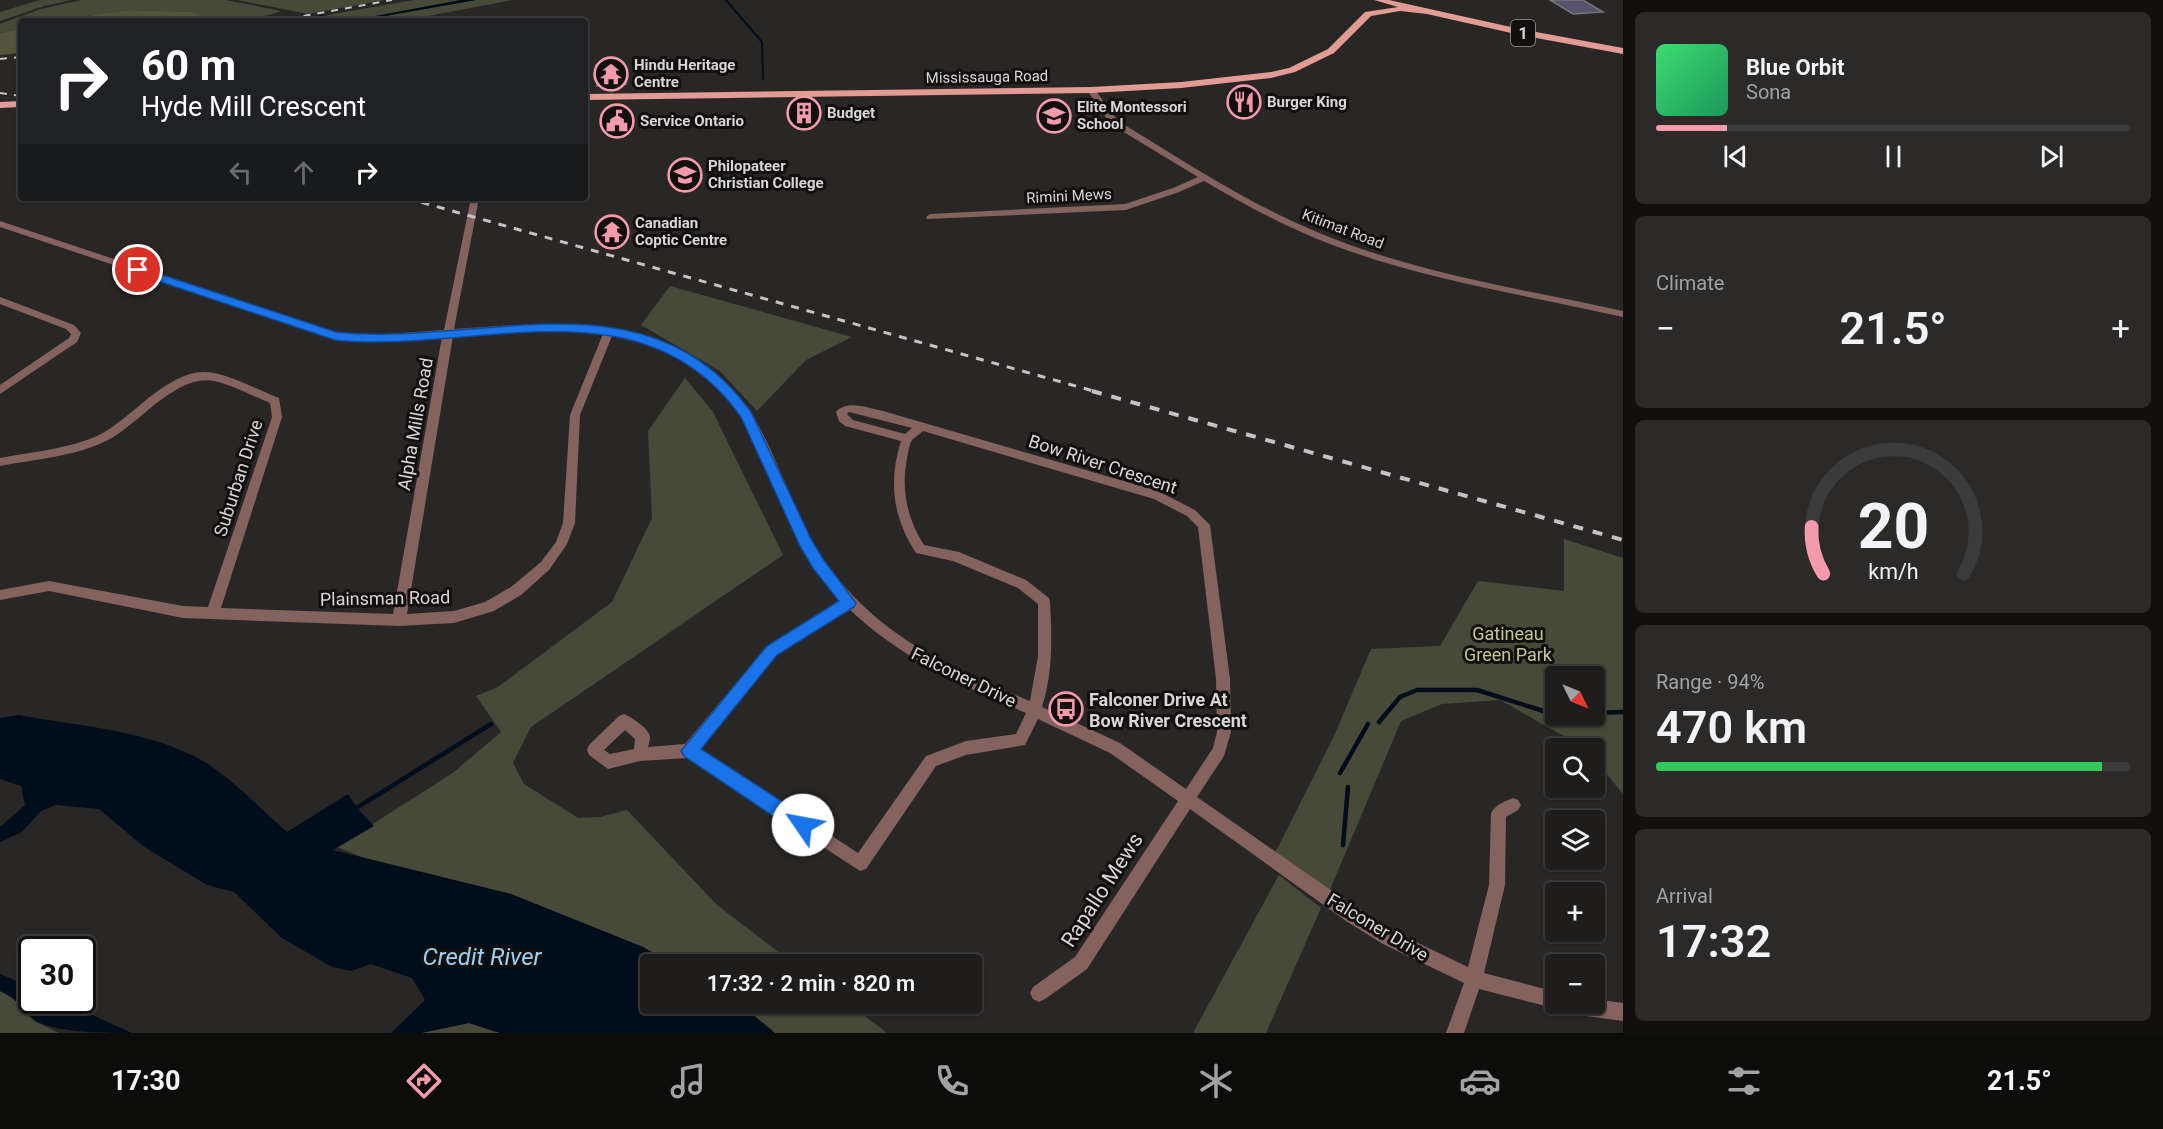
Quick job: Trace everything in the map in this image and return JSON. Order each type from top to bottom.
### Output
[{"type":"main road","name":"1","points":[[1408,0],[1520,26],[1623,43]]},
{"type":"main road","name":"Mississauga Road","points":[[588,97],[1091,90],[1181,85],[1271,75],[1312,62],[1331,51],[1372,14],[1382,1],[1424,12],[1623,51]]},
{"type":"main road","points":[[1372,14],[1400,9],[1424,12]]},
{"type":"main road","points":[[0,105],[18,104]]},
{"type":"street","name":"Kitimat Road","points":[[1091,90],[1110,117],[1120,126],[1254,206],[1349,248],[1404,264],[1623,314]]},
{"type":"street","name":"Rimini Mews","points":[[930,218],[1126,207],[1176,190],[1204,177]]},
{"type":"street","name":"Alpha Mills Road","points":[[399,620],[448,333],[474,201]]},
{"type":"street","name":"Falconer Drive","points":[[0,224],[335,336],[366,339],[555,326],[609,331],[634,336],[680,354],[715,378],[734,397],[759,438],[805,542],[818,564],[848,603],[878,630],[925,660],[1087,733],[1115,748],[1352,915],[1389,938],[1474,979],[1545,998]]},
{"type":"street","points":[[0,300],[70,327],[76,333],[73,340],[0,390]]},
{"type":"street","name":"Plainsman Road","points":[[0,595],[49,586],[183,612],[399,620],[454,617],[489,607],[516,591],[545,567],[561,544],[569,523],[575,415],[609,331]]},
{"type":"street","name":"Suburban Drive","points":[[0,462],[74,448],[104,437],[179,384],[197,377],[210,376],[275,401],[277,417],[212,614]]},
{"type":"street","name":"Bow River Crescent","points":[[907,439],[849,423],[843,418],[841,412],[848,408],[859,409],[1158,496],[1191,513],[1204,525],[1223,679],[1224,732],[1220,751],[1187,797]]},
{"type":"street","points":[[640,754],[690,751],[860,863],[931,761],[966,748],[1020,740],[1026,733],[1043,684],[1046,654],[1044,602],[1022,584],[955,556],[920,549],[909,535],[900,499],[899,458],[907,439],[920,427]]},
{"type":"street","points":[[690,751],[772,650],[848,603]]},
{"type":"street","name":"Rapallo Mews","points":[[1039,993],[1081,963],[1187,797]]},
{"type":"street","points":[[1455,1033],[1474,979],[1497,885],[1499,813],[1513,805]]},
{"type":"street","points":[[1605,1010],[1623,1012]]},
{"type":"green space","points":[[40,0],[71,0],[44,6],[0,21],[0,12]]},
{"type":"green space","points":[[82,0],[226,0],[281,11],[249,18],[211,18],[192,12],[130,10],[72,18],[18,18],[18,30],[0,33],[0,24],[41,9]]},
{"type":"green space","points":[[237,0],[384,0],[308,14]]},
{"type":"green space","points":[[414,0],[461,0],[365,18],[322,16]]},
{"type":"green space","points":[[476,0],[513,0],[417,18],[374,18]]},
{"type":"green space","points":[[130,10],[192,12],[210,18],[72,18]]},
{"type":"green space","points":[[259,16],[269,16],[263,18],[233,18]]},
{"type":"green space","points":[[18,30],[18,53],[0,55],[0,33]]},
{"type":"green space","points":[[670,286],[852,337],[806,360],[757,411],[720,371],[641,325]]},
{"type":"green space","points":[[685,378],[713,412],[783,555],[531,727],[513,763],[524,784],[578,818],[600,817],[627,810],[717,905],[781,954],[655,954],[643,947],[511,894],[369,860],[337,847],[454,772],[501,732],[476,696],[498,687],[612,602],[652,518],[648,431]]},
{"type":"green space","name":"Gatineau Green Park","points":[[1564,539],[1623,558],[1623,794],[1605,772],[1605,738],[1567,738],[1546,726],[1605,726],[1605,666],[1545,666],[1545,725],[1500,700],[1442,704],[1401,721],[1329,892],[1274,855],[1334,736],[1371,649],[1440,646],[1478,581],[1564,591]]},
{"type":"green space","points":[[1279,875],[1321,908],[1266,1033],[1193,1033]]},
{"type":"green space","points":[[0,991],[18,1001],[18,1014],[29,1014],[36,1022],[59,1033],[0,1033]]},
{"type":"green space","points":[[752,1014],[862,1014],[887,1033],[775,1033]]},
{"type":"green space","points":[[469,1023],[500,1033],[421,1033]]},
{"type":"water","points":[[461,0],[476,0],[374,18],[365,18]]},
{"type":"water","points":[[322,15],[341,18],[305,18]]},
{"type":"water","name":"Credit River","points":[[19,715],[96,727],[173,747],[218,771],[287,832],[348,794],[357,808],[374,826],[333,850],[511,894],[643,947],[655,954],[640,954],[640,1014],[752,1014],[775,1033],[500,1033],[469,1023],[421,1033],[391,1033],[425,1000],[412,978],[371,964],[351,971],[332,967],[282,938],[234,892],[207,885],[143,846],[99,809],[56,805],[41,811],[22,832],[0,842],[0,827],[25,805],[21,786],[0,779],[0,718]]},
{"type":"water","points":[[0,974],[18,982],[18,1004],[7,995],[0,991]]},
{"type":"water","points":[[27,1014],[90,1014],[132,1033],[69,1030],[35,1021]]},
{"type":"building","points":[[1550,0],[1583,0],[1603,12],[1573,14]]},
{"type":"building","name":"Hindu Heritage Centre","points":[[624,63],[626,84],[597,86],[596,65]]},
{"type":"building","name":"Burger King","points":[[1246,95],[1258,107],[1241,108],[1230,96]]},
{"type":"building","name":"Elite Montessori School","points":[[1061,108],[1066,118],[1047,119],[1042,109]]},
{"type":"waterway","points":[[726,0],[762,42],[763,79]]},
{"type":"waterway","points":[[1379,722],[1400,697],[1417,690],[1477,690],[1545,712]]},
{"type":"waterway","points":[[1605,713],[1623,712]]},
{"type":"waterway","points":[[355,809],[491,724]]},
{"type":"waterway","points":[[1340,773],[1368,724]]},
{"type":"waterway","points":[[1343,845],[1348,787]]},
{"type":"railway","points":[[293,18],[392,0]]},
{"type":"railway","points":[[0,59],[18,57]]},
{"type":"railway","points":[[0,93],[18,96]]},
{"type":"railway","points":[[417,201],[1097,392]]},
{"type":"railway","points":[[1092,391],[1623,540]]},
{"type":"place","name":"Hindu Heritage Centre","points":[[611,74]]},
{"type":"place","name":"Burger King","points":[[1244,102]]},
{"type":"place","name":"Budget","points":[[804,113]]},
{"type":"place","name":"Elite Montessori School","points":[[1054,116]]},
{"type":"place","name":"Service Ontario","points":[[617,121]]},
{"type":"place","name":"Philopateer Christian College","points":[[685,175]]},
{"type":"place","name":"Canadian Coptic Centre","points":[[612,232]]},
{"type":"place","name":"Falconer Drive At Bow River Crescent","points":[[1066,709]]},
{"type":"route","points":[[138,270],[335,336],[366,339],[555,326],[594,329],[634,336],[662,346],[680,354],[715,378],[734,397],[747,415],[805,542],[818,564],[848,603],[772,650],[690,751],[803,825]]}]
